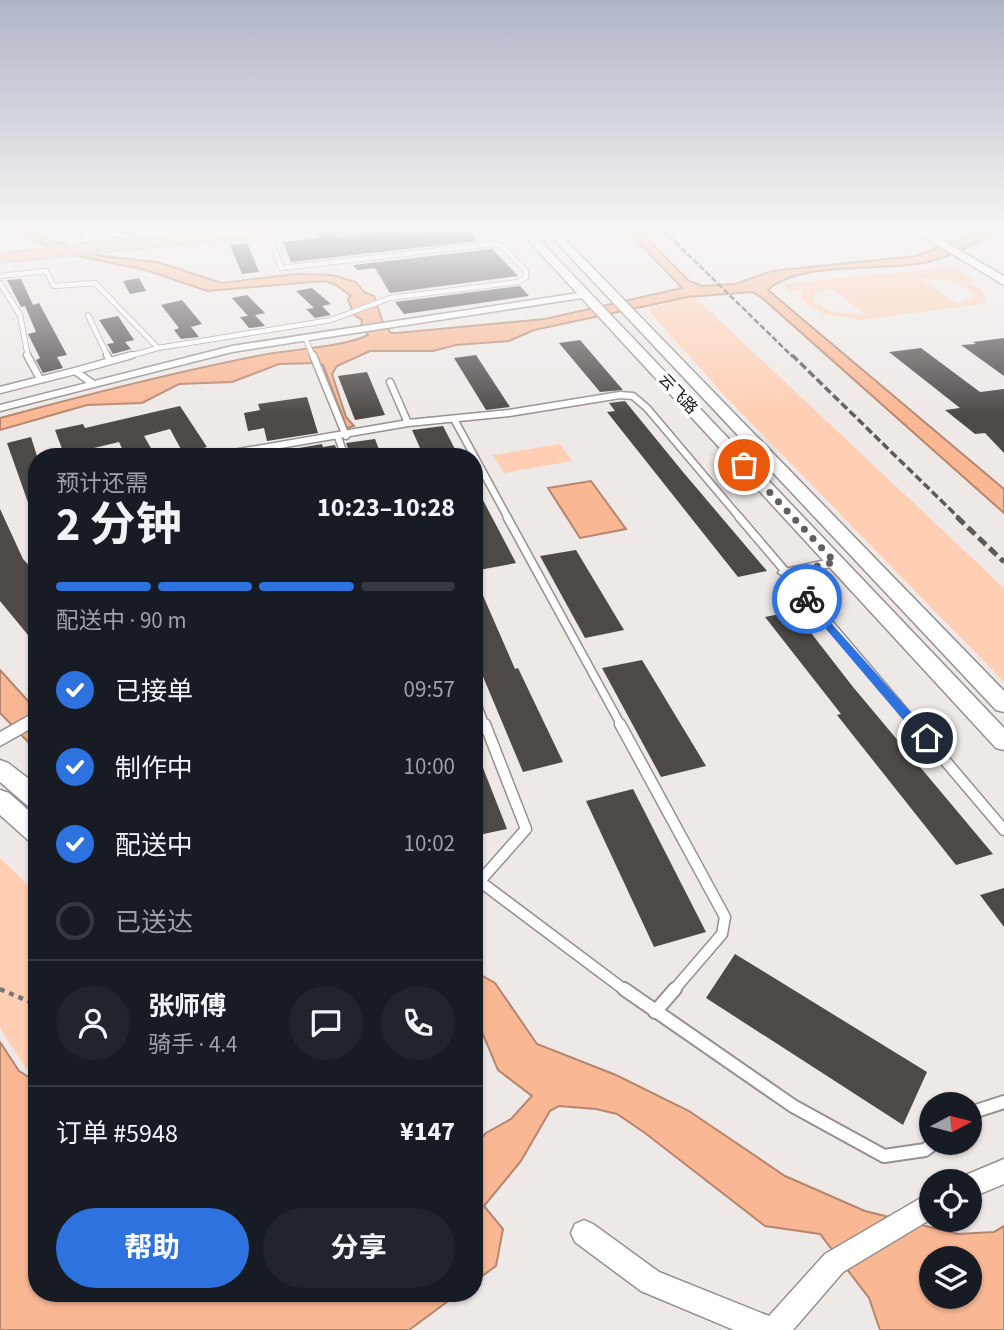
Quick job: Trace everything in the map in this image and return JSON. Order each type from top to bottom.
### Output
[{"type":"main road","name":"云飞路","points":[[583,292],[1004,742]]},
{"type":"main road","name":"云飞路","points":[[609,292],[1004,704]]},
{"type":"main road","points":[[0,769],[28,792]]},
{"type":"main road","points":[[0,800],[28,825]]},
{"type":"street","points":[[0,408],[232,349],[307,342],[337,332],[588,297]]},
{"type":"street","points":[[785,573],[835,562]]},
{"type":"street","points":[[0,740],[28,723]]},
{"type":"street","points":[[982,1181],[1004,1171]]},
{"type":"street","points":[[775,1330],[834,1263],[919,1212]]},
{"type":"street","points":[[583,1233],[650,1282],[768,1330]]},
{"type":"lane","points":[[6,292],[20,315],[26,354],[40,379]]},
{"type":"lane","points":[[103,292],[158,348]]},
{"type":"lane","points":[[0,390],[110,361],[140,356],[158,348],[342,317],[366,305],[426,292]]},
{"type":"lane","points":[[88,315],[110,361]]},
{"type":"lane","points":[[307,342],[344,448]]},
{"type":"lane","points":[[75,371],[92,383]]},
{"type":"lane","points":[[390,382],[408,423]]},
{"type":"lane","points":[[269,448],[408,423],[509,413],[620,395],[633,396],[648,408],[1004,830]]},
{"type":"lane","points":[[454,419],[470,448]]},
{"type":"lane","points":[[483,472],[725,917],[722,934],[655,1012]]},
{"type":"lane","points":[[483,719],[526,829],[522,837],[483,873]]},
{"type":"lane","points":[[483,883],[655,1012],[793,1106],[884,1156],[919,1151]]},
{"type":"lane","points":[[982,1109],[1004,1102]]},
{"type":"path","points":[[0,989],[28,1001]]},
{"type":"shaded area","points":[[346,292],[364,292],[374,296],[383,323],[391,333],[397,333],[545,319],[664,292],[751,292],[688,297],[534,330],[509,341],[456,345],[433,351],[370,351],[337,366],[332,374],[346,417],[354,426],[347,428],[323,365],[318,363],[279,364],[232,382],[179,384],[142,403],[87,405],[0,430],[0,418],[64,401],[224,363],[344,343],[368,335],[361,325],[362,320],[354,315],[348,299],[351,296]]},
{"type":"shaded area","points":[[752,292],[770,292],[1004,489],[1004,513],[761,297]]},
{"type":"shaded area","points":[[803,292],[817,292],[814,293],[813,301],[832,312],[865,315],[836,292],[940,292],[957,304],[974,296],[972,292],[983,292],[986,297],[982,304],[860,320],[823,314],[801,299]]},
{"type":"shaded area","points":[[689,298],[700,302],[1004,588],[1004,682],[726,397],[649,311],[649,308]]},
{"type":"shaded area","points":[[560,444],[572,461],[504,473],[493,455]]},
{"type":"shaded area","points":[[591,481],[626,529],[580,538],[548,488]]},
{"type":"shaded area","points":[[0,670],[28,701],[28,742],[0,713]]},
{"type":"shaded area","points":[[0,858],[28,885],[28,1068],[0,1028]]},
{"type":"shaded area","points":[[483,976],[495,983],[537,1044],[616,1075],[689,1111],[785,1176],[865,1211],[919,1224],[919,1232],[994,1232],[1004,1226],[1004,1330],[880,1330],[869,1298],[820,1234],[765,1226],[645,1133],[617,1114],[596,1109],[559,1106],[550,1111],[521,1161],[484,1206],[503,1229],[496,1266],[483,1275],[483,1136],[511,1119],[532,1096],[498,1070],[483,1034]]},
{"type":"shaded area","points":[[0,1042],[19,1071],[28,1076],[28,1302],[447,1302],[409,1330],[0,1330]]},
{"type":"building","points":[[13,292],[27,292],[33,305],[39,303],[67,355],[57,357],[63,368],[43,373],[36,360],[40,358],[28,334],[36,332],[25,306],[21,307]]},
{"type":"building","points":[[297,292],[317,292],[331,304],[322,306],[331,315],[315,318],[306,309],[314,308]]},
{"type":"building","points":[[473,292],[525,292],[529,296],[404,314],[395,302]]},
{"type":"building","points":[[247,295],[265,313],[255,315],[265,326],[249,328],[240,317],[248,316],[232,298]]},
{"type":"building","points":[[182,300],[202,324],[191,327],[199,337],[181,339],[174,330],[179,328],[161,305]]},
{"type":"building","points":[[118,316],[134,340],[125,342],[131,349],[113,354],[107,344],[114,343],[99,320]]},
{"type":"building","points":[[1004,338],[1004,376],[961,345],[976,344],[973,342]]},
{"type":"building","points":[[580,340],[623,390],[600,392],[559,343]]},
{"type":"building","points":[[921,348],[980,392],[1004,389],[1004,453],[985,433],[975,434],[945,410],[960,408],[889,352]]},
{"type":"building","points":[[476,355],[510,407],[486,410],[454,358]]},
{"type":"building","points":[[367,372],[385,415],[355,420],[338,376]]},
{"type":"building","points":[[307,397],[318,433],[267,441],[264,428],[248,431],[244,413],[260,410],[258,404]]},
{"type":"building","points":[[625,401],[767,571],[738,577],[607,412],[615,411],[609,403]]},
{"type":"building","points":[[180,406],[207,447],[180,448],[170,429],[144,436],[151,448],[122,448],[119,442],[94,448],[62,448],[55,430],[83,424],[85,428]]},
{"type":"building","points":[[443,426],[454,448],[420,448],[412,430]]},
{"type":"building","points":[[31,437],[34,448],[28,448],[28,502],[7,443]]},
{"type":"building","points":[[375,439],[378,448],[348,448],[346,443]]},
{"type":"building","points":[[322,444],[323,447],[335,445],[336,448],[299,448]]},
{"type":"building","points":[[483,500],[516,563],[483,569]]},
{"type":"building","points":[[0,509],[28,564],[28,635],[0,601]]},
{"type":"building","points":[[576,550],[624,630],[585,638],[540,556]]},
{"type":"building","points":[[483,596],[515,669],[518,668],[563,762],[523,772],[483,676]]},
{"type":"building","points":[[794,611],[853,687],[993,854],[956,865],[837,715],[841,714],[765,617]]},
{"type":"building","points":[[642,660],[706,766],[661,777],[602,668]]},
{"type":"building","points":[[483,768],[507,829],[483,834]]},
{"type":"building","points":[[633,789],[706,932],[654,947],[586,801]]},
{"type":"building","points":[[1004,888],[1004,927],[980,895]]},
{"type":"building","points":[[735,954],[927,1072],[903,1125],[706,998]]},
{"type":"railway","points":[[727,292],[793,357]]},
{"type":"railway","points":[[792,355],[959,518]]},
{"type":"railway","points":[[957,517],[1004,562]]},
{"type":"way so far","points":[[744,465],[835,562],[785,573],[807,599]]},
{"type":"route","points":[[807,599],[927,738]]}]
